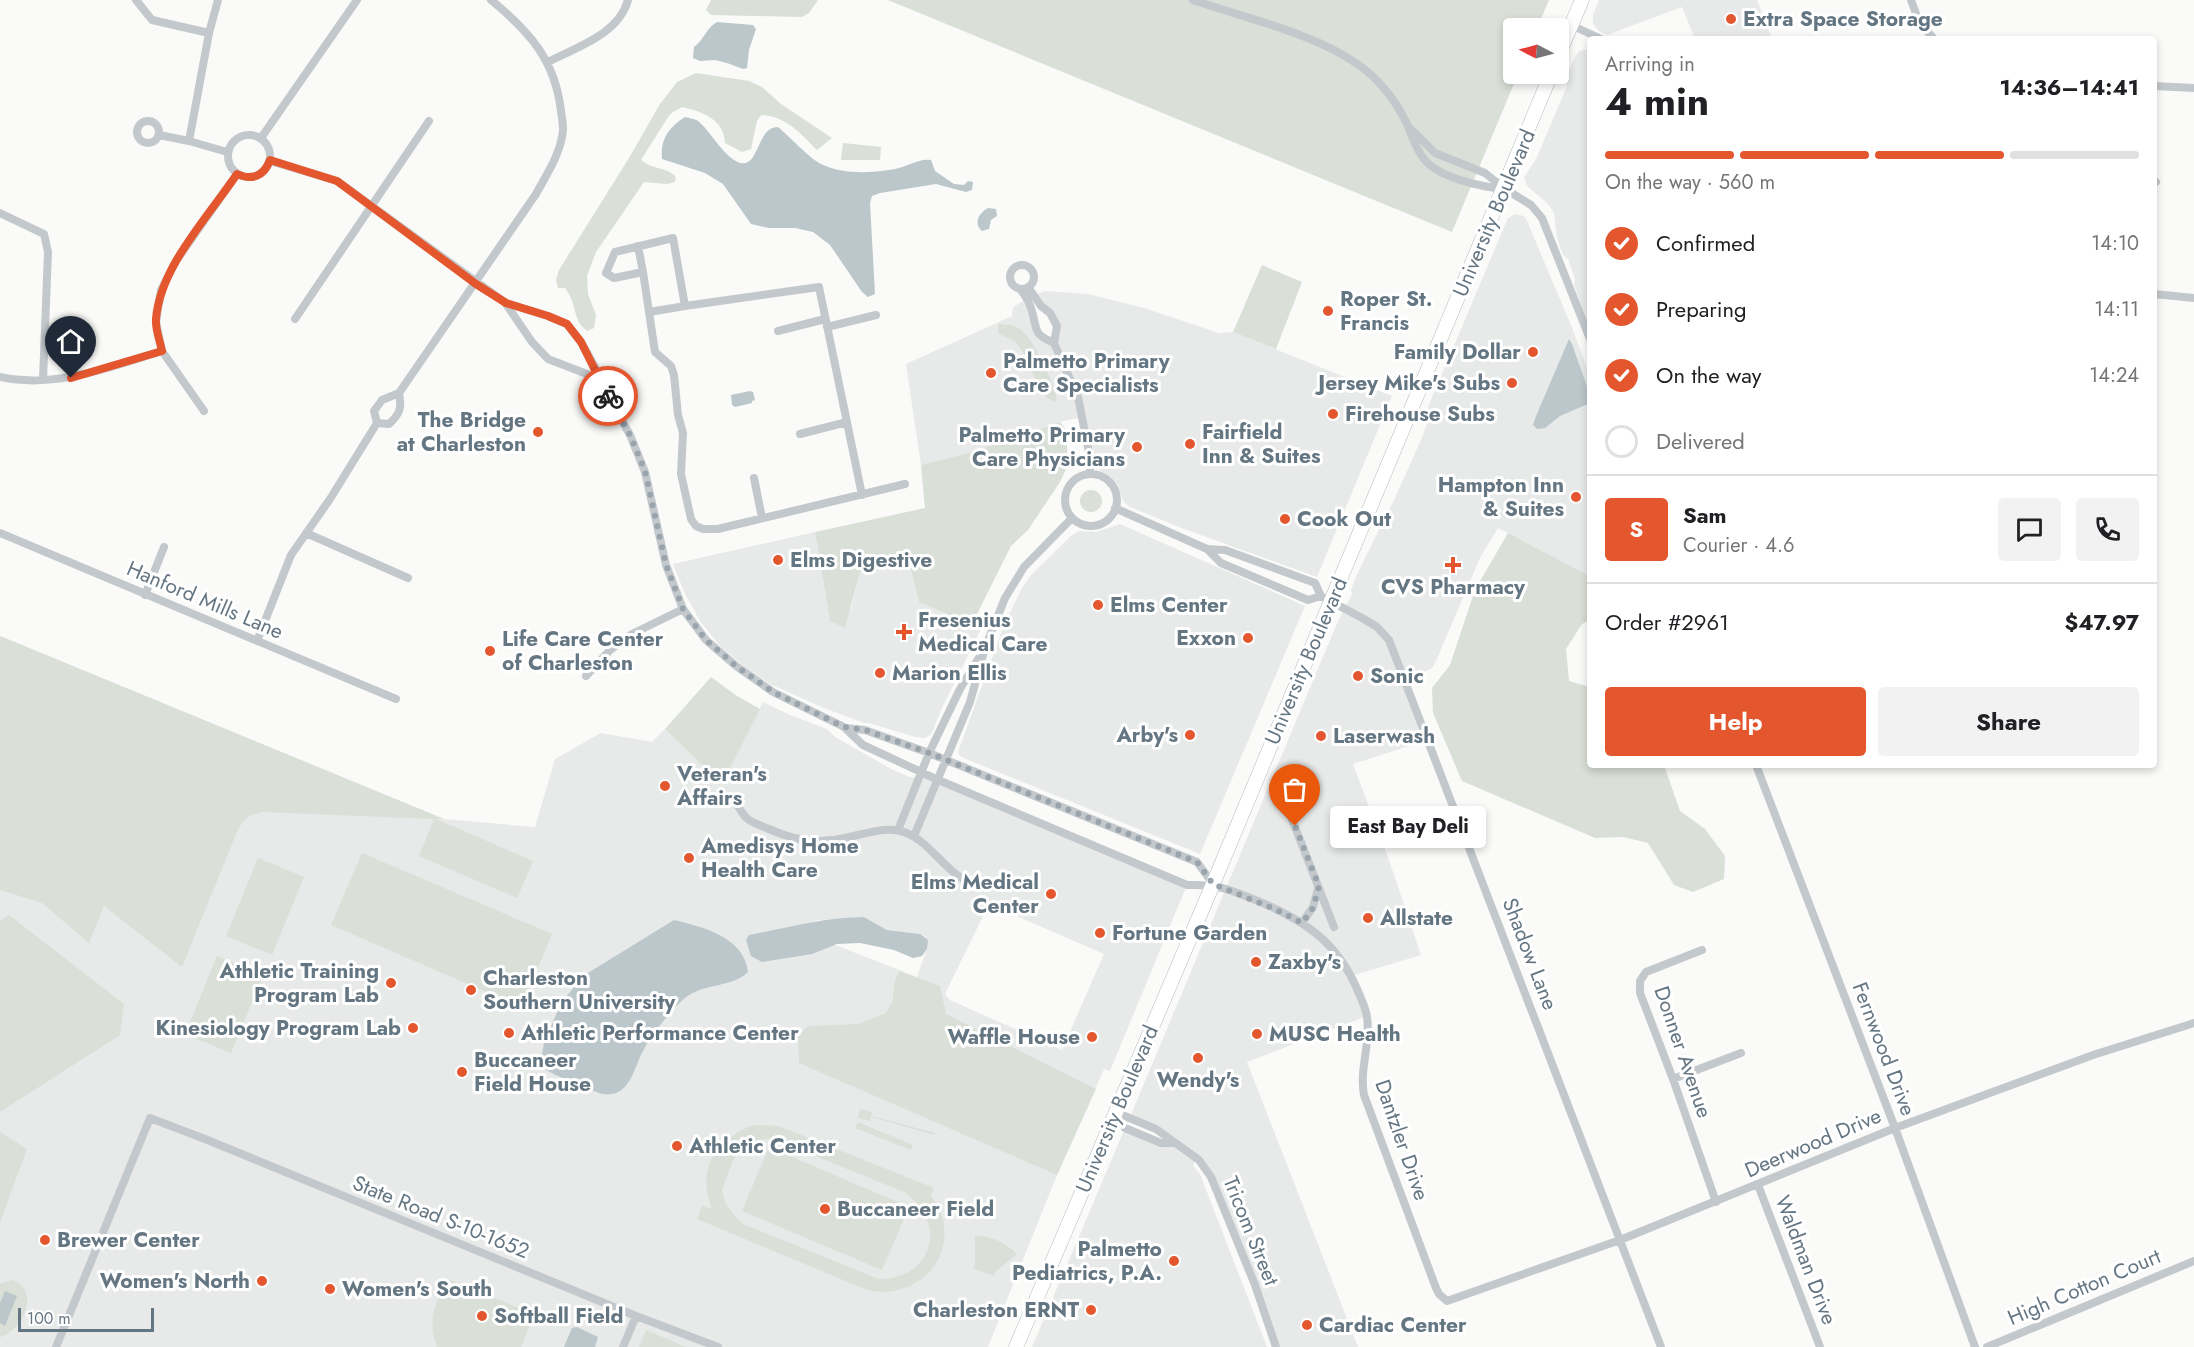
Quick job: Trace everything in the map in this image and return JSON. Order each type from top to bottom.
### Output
[{"type":"main road","points":[[1569,30],[1582,0]]},
{"type":"main road","name":"University Boulevard","points":[[1016,1347],[1213,884],[1326,598],[1504,189],[1547,84]]},
{"type":"street","points":[[136,0],[152,20],[209,33]]},
{"type":"street","points":[[189,141],[209,33],[218,0]]},
{"type":"street","points":[[261,138],[357,0]]},
{"type":"street","points":[[257,641],[291,555],[330,499],[377,423],[374,411],[382,400],[399,393],[476,284],[536,194],[555,160],[563,130],[560,98],[548,62],[533,39],[491,0]]},
{"type":"street","points":[[548,62],[612,27],[622,17],[628,0]]},
{"type":"street","points":[[1193,0],[1295,34],[1331,49],[1356,63],[1384,89],[1398,107],[1425,161],[1440,171],[1479,186],[1504,189]]},
{"type":"street","points":[[1911,0],[1919,22],[1931,36]]},
{"type":"street","points":[[1571,25],[1594,36]]},
{"type":"street","points":[[2157,87],[2194,88]]},
{"type":"street","points":[[295,319],[429,121]]},
{"type":"street","points":[[1407,125],[1435,153],[1485,172],[1504,189],[1531,205],[1542,218],[1587,331]]},
{"type":"street","points":[[159,135],[227,152]]},
{"type":"street","points":[[244,135],[261,138],[267,144],[270,152],[267,168],[253,178],[244,178],[231,168],[227,161],[227,152],[237,138],[244,135]]},
{"type":"street","points":[[270,160],[337,181],[476,284],[506,303],[567,324],[581,342],[595,367],[603,387],[630,435],[645,471],[666,565],[683,609],[706,640],[736,666],[773,692],[844,727],[863,745],[922,773],[1187,885],[1213,884]]},
{"type":"street","points":[[204,411],[162,351],[156,322],[161,290],[176,261],[237,174]]},
{"type":"street","points":[[0,213],[44,234],[48,252],[44,380]]},
{"type":"street","points":[[643,272],[614,278],[606,273],[615,252],[673,238],[685,306]]},
{"type":"street","points":[[638,246],[655,352],[671,366],[674,375],[678,415],[683,433],[681,474],[691,519],[696,526],[703,530],[718,529],[905,484]]},
{"type":"street","points":[[649,312],[819,287],[862,495]]},
{"type":"street","points":[[1054,342],[1044,339],[1037,333],[1024,288],[1050,314],[1057,326],[1054,342],[1078,397],[1090,458],[1090,474]]},
{"type":"street","points":[[2157,294],[2194,298]]},
{"type":"street","points":[[506,303],[532,342],[548,359],[587,374],[603,387]]},
{"type":"street","points":[[778,331],[876,315]]},
{"type":"street","points":[[0,377],[10,380],[71,378],[162,351]]},
{"type":"street","points":[[377,423],[389,424],[398,416],[402,405],[399,393]]},
{"type":"street","points":[[800,434],[847,422]]},
{"type":"street","points":[[1090,474],[1106,479],[1112,485],[1116,500],[1115,508],[1105,521],[1098,525],[1081,524],[1072,518],[1066,507],[1066,491],[1076,479],[1090,474]]},
{"type":"street","points":[[754,478],[762,518]]},
{"type":"street","points":[[1115,508],[1207,549],[1225,550],[1315,583],[1326,598],[1308,600],[1221,563],[1207,549]]},
{"type":"street","points":[[914,836],[970,702],[985,648],[1005,598],[1024,567],[1072,518]]},
{"type":"street","name":"Hanford Mills Lane","points":[[0,533],[396,699]]},
{"type":"street","points":[[306,533],[408,578]]},
{"type":"street","points":[[146,595],[164,547]]},
{"type":"street","name":"Shadow Lane","points":[[1326,598],[1377,627],[1389,640],[1394,650],[1661,1347]]},
{"type":"street","points":[[586,676],[610,650],[632,634],[683,609]]},
{"type":"street","points":[[898,830],[929,753],[960,689],[985,648]]},
{"type":"street","points":[[844,727],[865,730],[929,753],[1197,862],[1213,884]]},
{"type":"street","name":"Fernwood Drive","points":[[1757,768],[1895,1128],[1975,1347]]},
{"type":"street","points":[[735,801],[745,818],[786,837],[810,842],[850,837],[880,830],[898,830],[914,836],[954,874],[974,885]]},
{"type":"street","points":[[1288,809],[1334,927]]},
{"type":"street","name":"Dantzler Drive","points":[[1213,884],[1275,909],[1302,923],[1324,940],[1341,959],[1351,976],[1366,1010],[1368,1031],[1361,1083],[1364,1095],[1436,1287],[1439,1294],[1447,1301]]},
{"type":"street","points":[[1302,923],[1313,908],[1319,886]]},
{"type":"street","name":"Donner Avenue","points":[[1702,950],[1646,972],[1640,981],[1642,1002],[1673,1079],[1716,1202]]},
{"type":"street","name":"Deerwood Drive","points":[[1447,1301],[1620,1240],[1895,1128],[2093,1055],[2194,1023]]},
{"type":"street","points":[[1673,1079],[1741,1053]]},
{"type":"street","name":"Tricom Street","points":[[1115,1112],[1156,1129],[1199,1160],[1211,1177],[1251,1275],[1276,1347]]},
{"type":"street","name":"State Road S-10-1652","points":[[56,1347],[150,1118],[205,1138],[636,1316],[718,1347]]},
{"type":"street","name":"Tricom Street","points":[[1125,1128],[1161,1143],[1173,1143]]},
{"type":"street","name":"Waldman Drive","points":[[1758,1185],[1820,1347]]},
{"type":"street","name":"High Cotton Court","points":[[1987,1347],[2194,1261]]},
{"type":"street","points":[[623,1347],[636,1316]]},
{"type":"shaded area","points":[[711,0],[818,0],[809,13],[802,17],[711,15],[706,10]]},
{"type":"shaded area","points":[[888,0],[1549,0],[1541,18],[1503,18],[1503,84],[1514,84],[1452,232]]},
{"type":"shaded area","points":[[1599,0],[1757,0],[1771,36],[1694,36],[1682,7],[1607,35],[1593,24],[1593,15]]},
{"type":"shaded area","points":[[717,22],[753,25],[756,29],[749,50],[747,68],[743,69],[715,60],[700,61],[693,58],[694,47]]},
{"type":"shaded area","points":[[1587,50],[1587,322],[1568,259],[1563,255],[1557,238],[1554,213],[1547,203],[1527,186],[1524,178],[1537,157],[1567,84],[1569,84],[1569,70],[1579,51]]},
{"type":"shaded area","points":[[696,73],[749,81],[762,87],[781,104],[832,138],[817,150],[785,122],[761,115],[757,121],[751,149],[742,152],[725,143],[721,128],[705,114],[682,107],[670,114],[641,160],[672,174],[676,177],[675,182],[667,184],[644,182],[596,252],[587,276],[588,294],[596,315],[594,328],[587,331],[579,321],[568,292],[565,288],[558,288],[556,280],[559,270],[660,104],[677,82]]},
{"type":"shaded area","points":[[685,117],[698,121],[724,151],[739,163],[747,163],[753,157],[766,133],[778,127],[811,157],[830,168],[858,172],[877,171],[931,160],[935,171],[954,184],[964,185],[968,181],[973,182],[972,190],[966,192],[936,184],[872,196],[870,203],[875,294],[868,297],[862,292],[830,245],[813,232],[751,224],[723,184],[705,173],[662,159],[662,145],[667,134]]},
{"type":"shaded area","points":[[843,143],[881,147],[880,160],[841,160]]},
{"type":"shaded area","points":[[988,208],[996,209],[997,216],[991,220],[989,229],[982,231],[978,225],[978,218]]},
{"type":"shaded area","points":[[1515,214],[1524,216],[1527,221],[1587,368],[1587,574],[1498,528],[1480,558],[1432,668],[1405,679],[1428,740],[1353,764],[1421,955],[1351,976],[1367,1016],[1247,1062],[1358,1347],[1276,1347],[1222,1202],[1196,1158],[1193,1166],[1200,1174],[1267,1347],[1032,1347],[1125,1128],[1173,1143],[1130,1117],[1336,626],[1352,594],[1351,590],[1357,574],[1421,440],[1430,416],[1428,407],[1508,218]]},
{"type":"shaded area","points":[[1262,265],[1302,282],[1276,349],[1233,332]]},
{"type":"shaded area","points":[[1045,291],[1088,294],[1144,308],[1219,333],[1233,332],[1392,396],[1317,577],[1130,507],[1123,501],[1118,485],[1110,476],[1091,468],[1082,417],[1060,422],[969,453],[921,465],[906,364],[1012,316],[1013,307],[1027,299],[1034,327],[1054,342],[1057,326],[1035,295]]},
{"type":"shaded area","points":[[998,324],[1016,327],[1026,335],[1044,364],[1057,402],[1050,399],[1039,386],[1021,349],[1015,342],[998,333]]},
{"type":"shaded area","points":[[1569,339],[1587,386],[1587,404],[1560,416],[1545,428],[1537,429],[1533,425]]},
{"type":"shaded area","points":[[753,392],[755,400],[752,403],[735,407],[732,405],[731,395]]},
{"type":"shaded area","points":[[1060,422],[1066,430],[1068,465],[1060,482],[1028,530],[1011,546],[972,624],[919,602],[911,570],[887,564],[860,572],[845,628],[830,621],[815,532],[925,508],[921,465],[969,453]]},
{"type":"shaded area","points":[[1091,490],[1099,493],[1102,501],[1099,509],[1091,512],[1083,509],[1080,501],[1083,493]]},
{"type":"shaded area","points":[[1120,524],[1305,606],[1200,854],[966,759],[958,752],[1005,622],[1031,575],[1072,535],[1079,531],[1096,532]]},
{"type":"shaded area","points":[[815,532],[830,621],[851,609],[860,571],[887,564],[911,570],[919,602],[982,627],[931,734],[925,738],[864,723],[824,708],[770,684],[745,667],[720,646],[700,621],[685,594],[673,564]]},
{"type":"shaded area","points":[[1508,533],[1587,574],[1587,622],[1582,624],[1566,649],[1569,681],[1587,686],[1587,768],[1665,768],[1680,811],[1705,829],[1725,856],[1724,879],[1693,892],[1674,885],[1648,843],[1623,837],[1595,838],[1462,781],[1433,713],[1432,688],[1450,665],[1475,590]]},
{"type":"shaded area","name":"Charleston Southern University","points":[[0,636],[444,819],[535,827],[555,759],[601,733],[652,742],[665,729],[722,785],[763,702],[827,729],[835,737],[895,771],[910,777],[936,779],[1187,885],[1110,1071],[1104,1069],[1057,1175],[988,1347],[0,1347]],"holes":[[[989,904],[1104,954],[1062,1050],[950,1000],[945,994]],[[864,917],[887,930],[920,934],[927,949],[917,977],[792,928],[819,920]]]},
{"type":"shaded area","points":[[0,636],[444,819],[436,819],[533,861],[517,898],[419,856],[434,819],[262,812],[249,816],[239,827],[182,967],[104,906],[89,943],[42,903],[0,890]]},
{"type":"shaded area","points":[[711,677],[760,709],[722,785],[665,729]]},
{"type":"shaded area","points":[[362,853],[552,934],[521,1007],[331,925]]},
{"type":"shaded area","points":[[258,858],[304,877],[272,955],[226,936]]},
{"type":"shaded area","points":[[9,915],[124,1004],[120,1035],[0,1112],[0,921]]},
{"type":"shaded area","points":[[864,917],[887,930],[920,934],[928,940],[927,949],[922,956],[913,958],[894,950],[860,943],[837,944],[812,954],[762,962],[751,956],[746,940],[749,935],[806,923]]},
{"type":"shaded area","points":[[674,920],[709,930],[730,942],[745,960],[748,972],[734,981],[700,990],[685,998],[651,1038],[629,1081],[619,1092],[598,1093],[555,1075],[540,1066],[544,1043],[561,1003],[583,976]]},
{"type":"shaded area","points":[[217,956],[263,975],[231,1053],[185,1034]]},
{"type":"shaded area","points":[[899,971],[940,986],[946,1014],[1096,1089],[1057,1175],[799,1063],[798,1036],[808,1026],[859,1024],[886,1013],[893,1001],[894,984]]},
{"type":"shaded area","points":[[860,1109],[872,1112],[871,1116],[935,1133],[935,1135],[871,1117],[870,1121],[858,1118]]},
{"type":"shaded area","points":[[858,1122],[913,1145],[911,1150],[855,1128]]},
{"type":"shaded area","points":[[753,1125],[779,1126],[934,1188],[931,1195],[942,1217],[944,1238],[941,1253],[934,1266],[912,1285],[883,1292],[867,1290],[697,1219],[702,1206],[712,1209],[706,1181],[712,1158],[728,1139]],"holes":[[[773,1139],[904,1192],[918,1204],[927,1218],[930,1233],[929,1247],[923,1259],[912,1270],[897,1276],[879,1279],[745,1225],[730,1210],[722,1191],[737,1153],[750,1143]]]},
{"type":"shaded area","points":[[0,1132],[27,1149],[0,1222]]},
{"type":"shaded area","name":"Buccaneer Field","points":[[769,1147],[909,1207],[882,1270],[742,1211]]},
{"type":"shaded area","points":[[975,1236],[998,1240],[1017,1254],[995,1272],[994,1276],[973,1268]]},
{"type":"shaded area","name":"Softball Field","points":[[448,1279],[528,1312],[532,1320],[521,1347],[437,1347],[433,1328],[434,1312]]},
{"type":"shaded area","points":[[11,1280],[20,1284],[26,1291],[26,1309],[16,1327],[0,1337],[0,1284]]},
{"type":"shaded area","points":[[5,1291],[17,1296],[5,1326],[0,1323],[0,1303]]},
{"type":"shaded area","points":[[577,1327],[598,1337],[595,1347],[564,1347],[572,1328]]},
{"type":"shaded area","points":[[646,1330],[686,1347],[639,1347]]},
{"type":"way so far","points":[[608,396],[630,435],[645,471],[666,565],[683,609],[706,640],[736,666],[773,692],[844,727],[865,730],[929,753],[1197,862],[1213,884],[1292,916],[1302,923],[1313,908],[1319,886],[1295,826]]},
{"type":"place","name":"Extra Space Storage","points":[[1731,19]]},
{"type":"place","name":"Roper St. Francis","points":[[1328,311]]},
{"type":"place","name":"Family Dollar","points":[[1533,352]]},
{"type":"place","name":"Palmetto Primary Care Specialists","points":[[991,373]]},
{"type":"place","name":"Jersey Mike's Subs","points":[[1512,383]]},
{"type":"place","name":"Firehouse Subs","points":[[1333,414]]},
{"type":"place","name":"The Bridge at Charleston","points":[[538,432]]},
{"type":"place","name":"Fairfield Inn & Suites","points":[[1190,444]]},
{"type":"place","name":"Palmetto Primary Care Physicians","points":[[1137,447]]},
{"type":"place","name":"Hampton Inn & Suites","points":[[1576,497]]},
{"type":"place","name":"Cook Out","points":[[1285,519]]},
{"type":"place","name":"Elms Digestive","points":[[778,560]]},
{"type":"place","name":"CVS Pharmacy","points":[[1453,565]]},
{"type":"place","name":"Elms Center","points":[[1098,605]]},
{"type":"place","name":"Fresenius Medical Care","points":[[904,632]]},
{"type":"place","name":"Exxon","points":[[1248,638]]},
{"type":"place","name":"Life Care Center of Charleston","points":[[490,651]]},
{"type":"place","name":"Marion Ellis","points":[[880,673]]},
{"type":"place","name":"Sonic","points":[[1358,676]]},
{"type":"place","name":"Arby's","points":[[1190,735]]},
{"type":"place","name":"Laserwash","points":[[1321,736]]},
{"type":"place","name":"Veteran's Affairs","points":[[665,786]]},
{"type":"place","name":"East Bay Deli","points":[[1295,826]]},
{"type":"place","name":"Amedisys Home Health Care","points":[[689,858]]},
{"type":"place","name":"Elms Medical Center","points":[[1051,894]]},
{"type":"place","name":"Allstate","points":[[1368,918]]},
{"type":"place","name":"Fortune Garden","points":[[1100,933]]},
{"type":"place","name":"Zaxby's","points":[[1256,962]]},
{"type":"place","name":"Athletic Training Program Lab","points":[[391,983]]},
{"type":"place","name":"Charleston Southern University","points":[[471,990]]},
{"type":"place","name":"Kinesiology Program Lab","points":[[413,1028]]},
{"type":"place","name":"Athletic Performance Center","points":[[509,1033]]},
{"type":"place","name":"MUSC Health","points":[[1257,1034]]},
{"type":"place","name":"Waffle House","points":[[1092,1037]]},
{"type":"place","name":"Wendy's","points":[[1198,1058]]},
{"type":"place","name":"Buccaneer Field House","points":[[462,1072]]},
{"type":"place","name":"Athletic Center","points":[[677,1146]]},
{"type":"place","name":"Buccaneer Field","points":[[825,1209]]},
{"type":"place","name":"Brewer Center","points":[[45,1240]]},
{"type":"place","name":"Palmetto Pediatrics, P.A.","points":[[1174,1261]]},
{"type":"place","name":"Women's North","points":[[262,1281]]},
{"type":"place","name":"Women's South","points":[[330,1289]]},
{"type":"place","name":"Charleston ERNT","points":[[1091,1310]]},
{"type":"place","name":"Softball Field","points":[[482,1316]]},
{"type":"place","name":"Cardiac Center","points":[[1307,1325]]},
{"type":"route","points":[[71,378],[162,351],[156,322],[161,290],[176,261],[237,174],[244,178],[253,178],[267,168],[270,160],[337,181],[476,284],[506,303],[567,324],[581,342],[608,396]]}]
